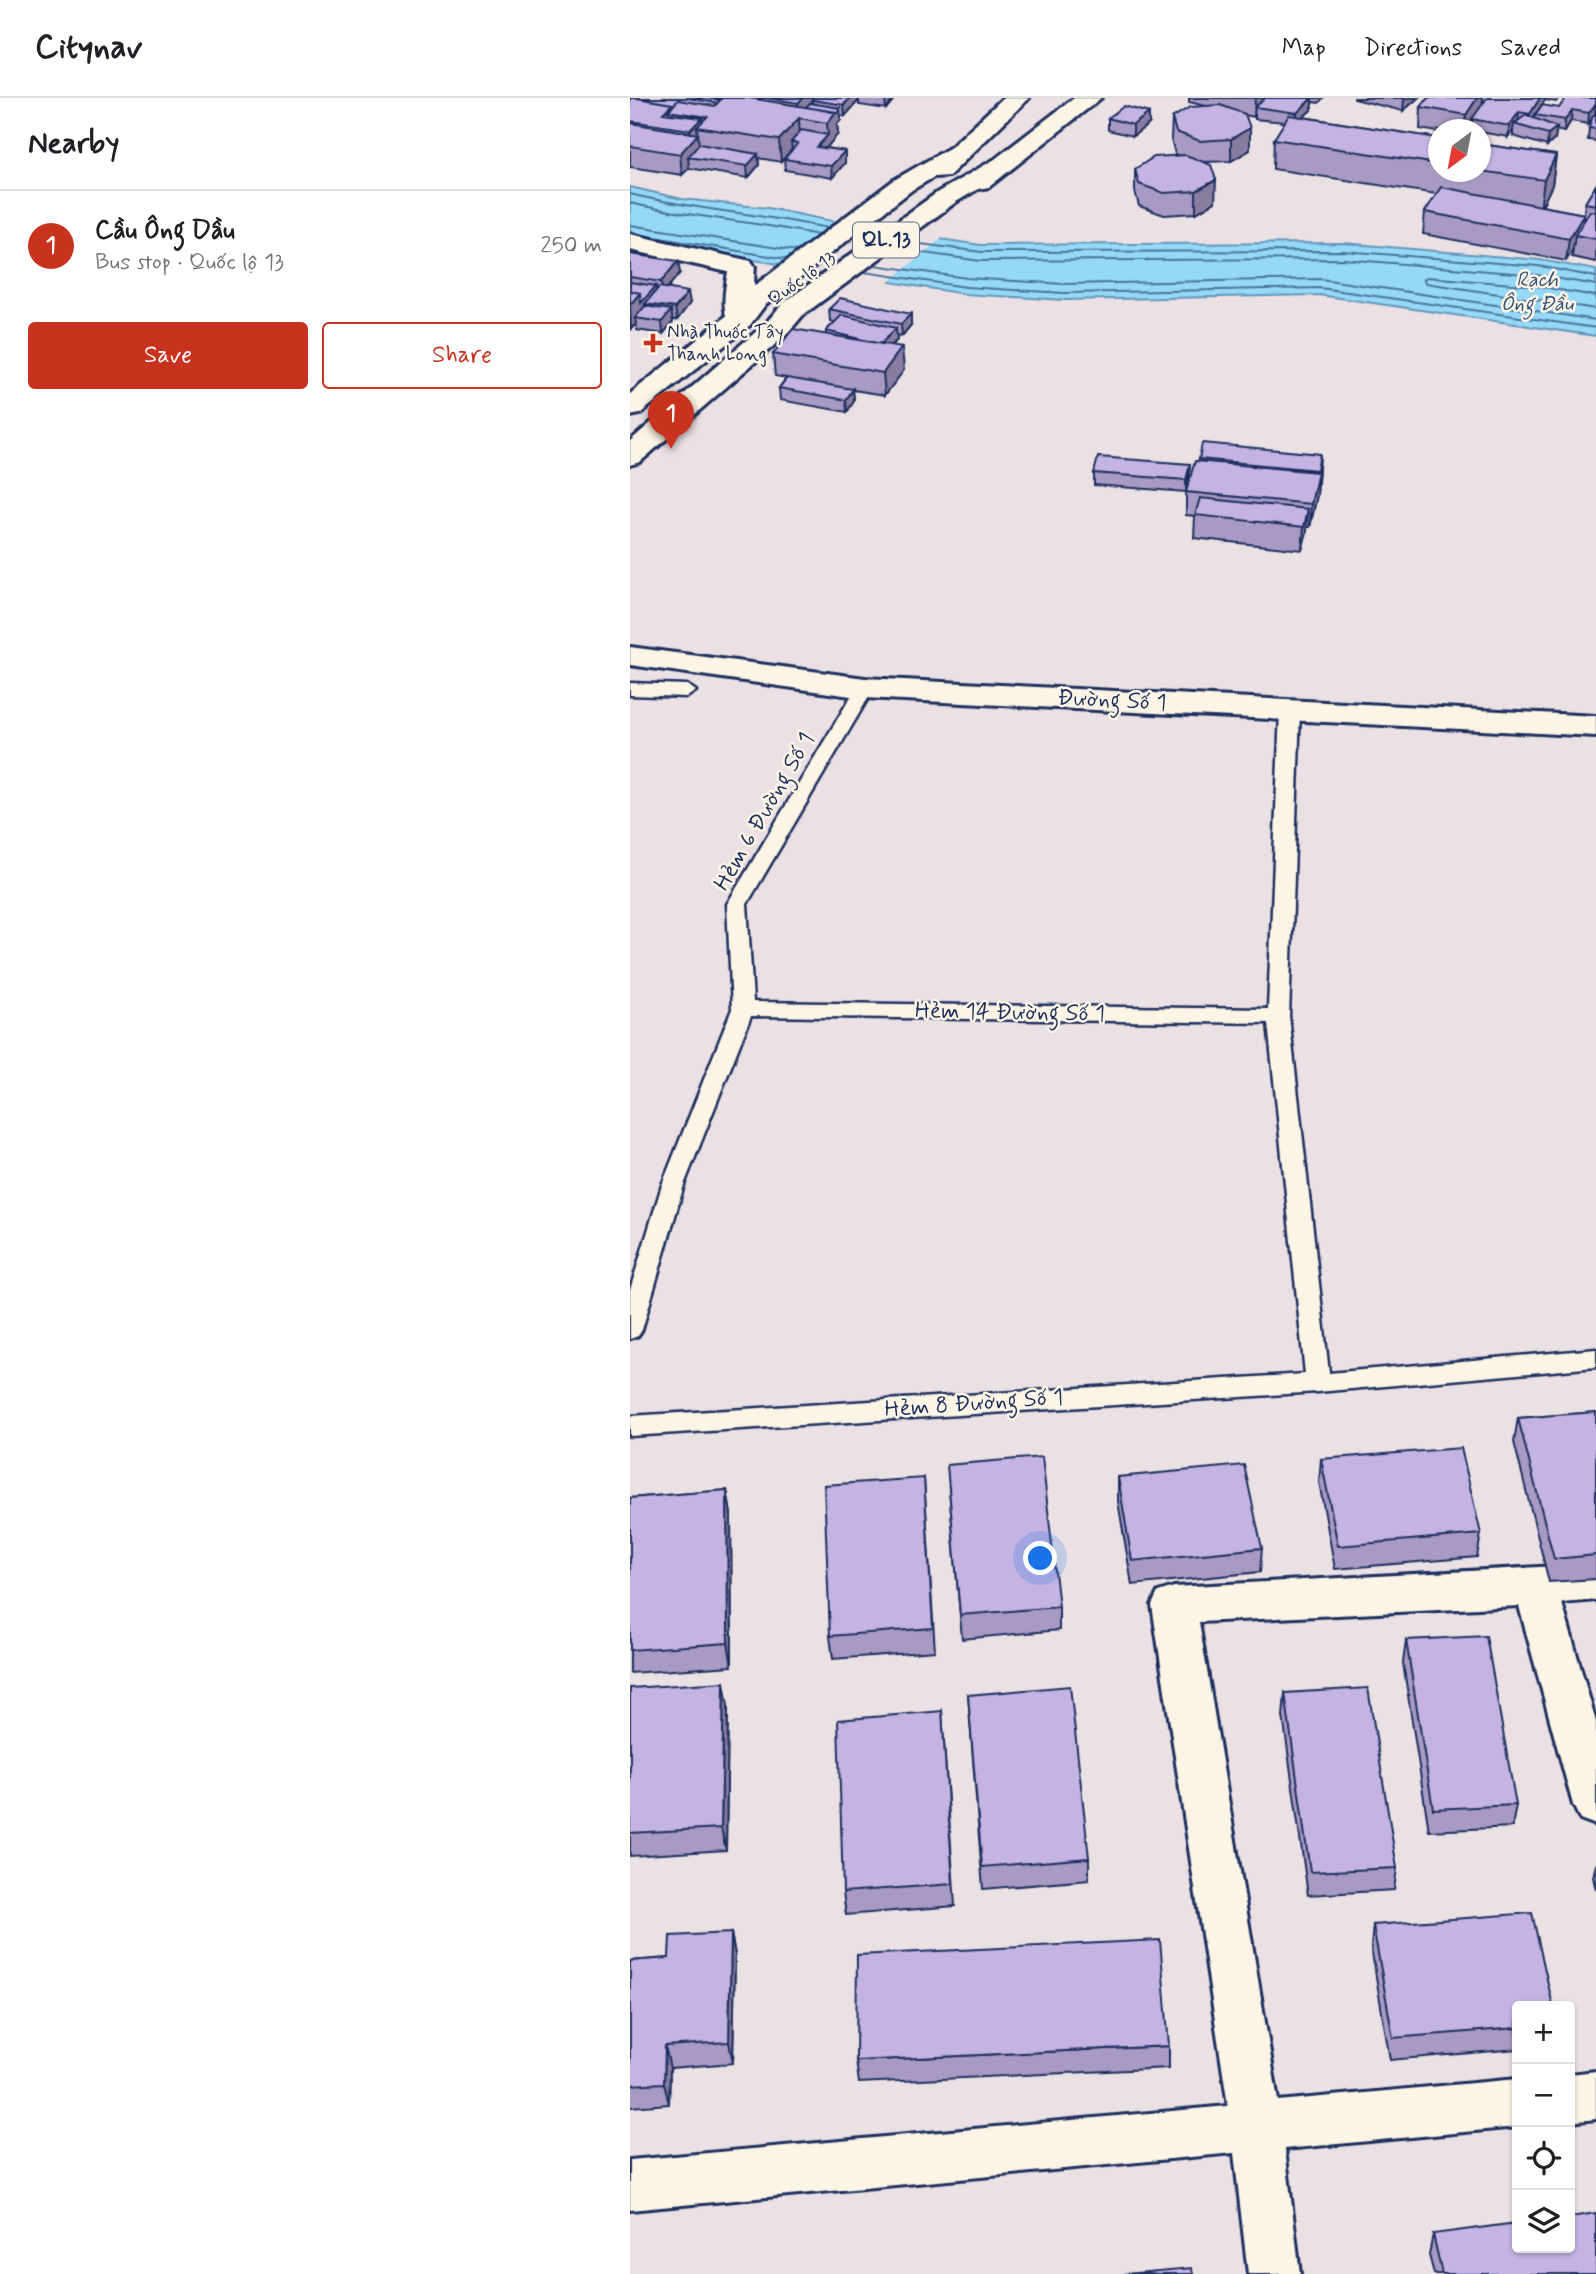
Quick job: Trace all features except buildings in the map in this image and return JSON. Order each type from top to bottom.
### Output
[{"type":"main road","name":"Quốc lộ 13","points":[[630,456],[776,329],[807,313],[815,281],[912,188],[957,153],[1017,98]]},
{"type":"main road","name":"Quốc lộ 13","points":[[632,404],[740,319],[815,281],[953,199],[1089,98]]},
{"type":"main road","points":[[630,242],[742,267],[738,293],[740,319]]},
{"type":"main road","name":"Đường Số 1","points":[[630,656],[865,688],[1596,726]]},
{"type":"main road","points":[[1273,2274],[1257,2129],[1174,1605],[1596,1582]]},
{"type":"main road","points":[[1536,1587],[1596,1805]]},
{"type":"main road","points":[[1575,2097],[1596,2095]]},
{"type":"main road","points":[[630,2185],[1512,2104]]},
{"type":"lane","points":[[630,688],[687,691]]},
{"type":"lane","name":"Hẻm 6 Đường Số 1","points":[[743,1009],[737,904],[865,688]]},
{"type":"lane","points":[[1290,710],[1278,1016],[1318,1382]]},
{"type":"lane","points":[[630,1330],[673,1185],[743,1009]]},
{"type":"lane","name":"Hẻm 14 Đường Số 1","points":[[743,1009],[1278,1016]]},
{"type":"lane","name":"Hẻm 8 Đường Số 1","points":[[630,1426],[1318,1382],[1596,1358]]},
{"type":"water","name":"Rạch Ông Đầu","points":[[630,187],[682,199],[768,208],[871,229],[981,245],[1343,243],[1540,260],[1596,270],[1596,336],[1319,295],[1064,300],[965,294],[630,240]]},
{"type":"pier","points":[[838,219],[943,237],[884,286],[776,267]]},
{"type":"place","name":"Nhà Thuốc Tây Thanh Long","points":[[653,343]]},
{"type":"place","name":"Cầu Ông Dầu","points":[[671,449]]}]
